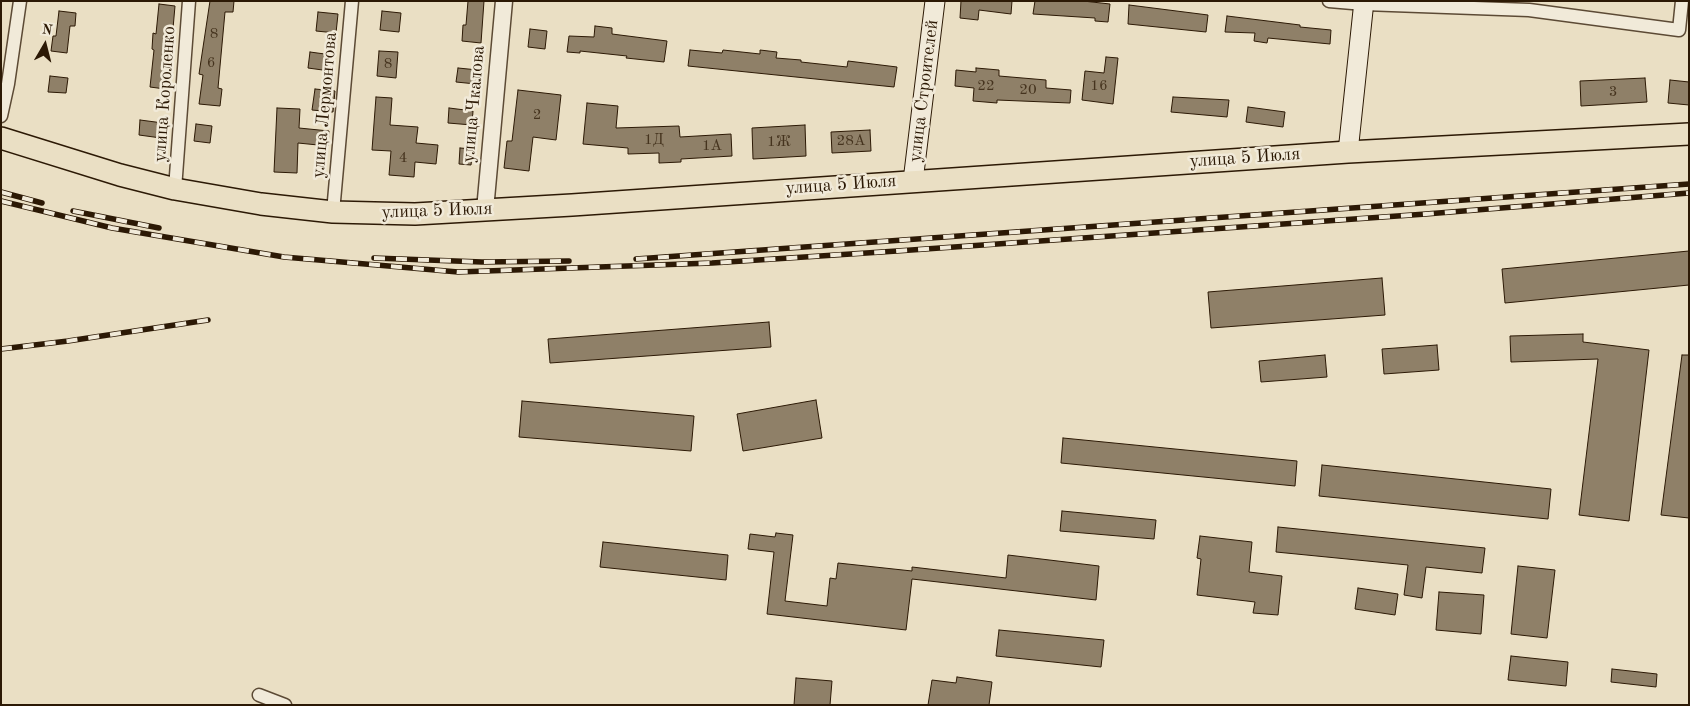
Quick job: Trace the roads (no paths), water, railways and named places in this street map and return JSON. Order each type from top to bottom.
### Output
[{"type":"highway","name":"улица 5 Июля","points":[[1,138],[120,175],[175,189],[261,204],[333,212],[415,214],[1348,152],[1689,134]]},
{"type":"main road","name":"улица Строителей","points":[[914,181],[935,1]]},
{"type":"main road","points":[[1348,152],[1364,3]]},
{"type":"street","points":[[1,116],[8,84],[20,1]]},
{"type":"street","name":"улица Короленко","points":[[175,189],[189,1]]},
{"type":"street","name":"улица Лермонтова","points":[[333,212],[352,1]]},
{"type":"street","name":"улица Чкалова","points":[[485,210],[504,1]]},
{"type":"street","points":[[1329,1],[1530,6],[1679,30],[1682,1]]},
{"type":"street","points":[[259,695],[285,705]]},
{"type":"railway","points":[[636,259],[1689,184]]},
{"type":"railway","points":[[1,192],[42,203]]},
{"type":"railway","points":[[1,201],[112,228],[284,257],[458,272],[712,263],[1426,214],[1689,193]]},
{"type":"railway","points":[[73,211],[159,228]]},
{"type":"railway","points":[[374,258],[482,262],[569,261]]},
{"type":"railway","points":[[1,349],[208,320]]}]
